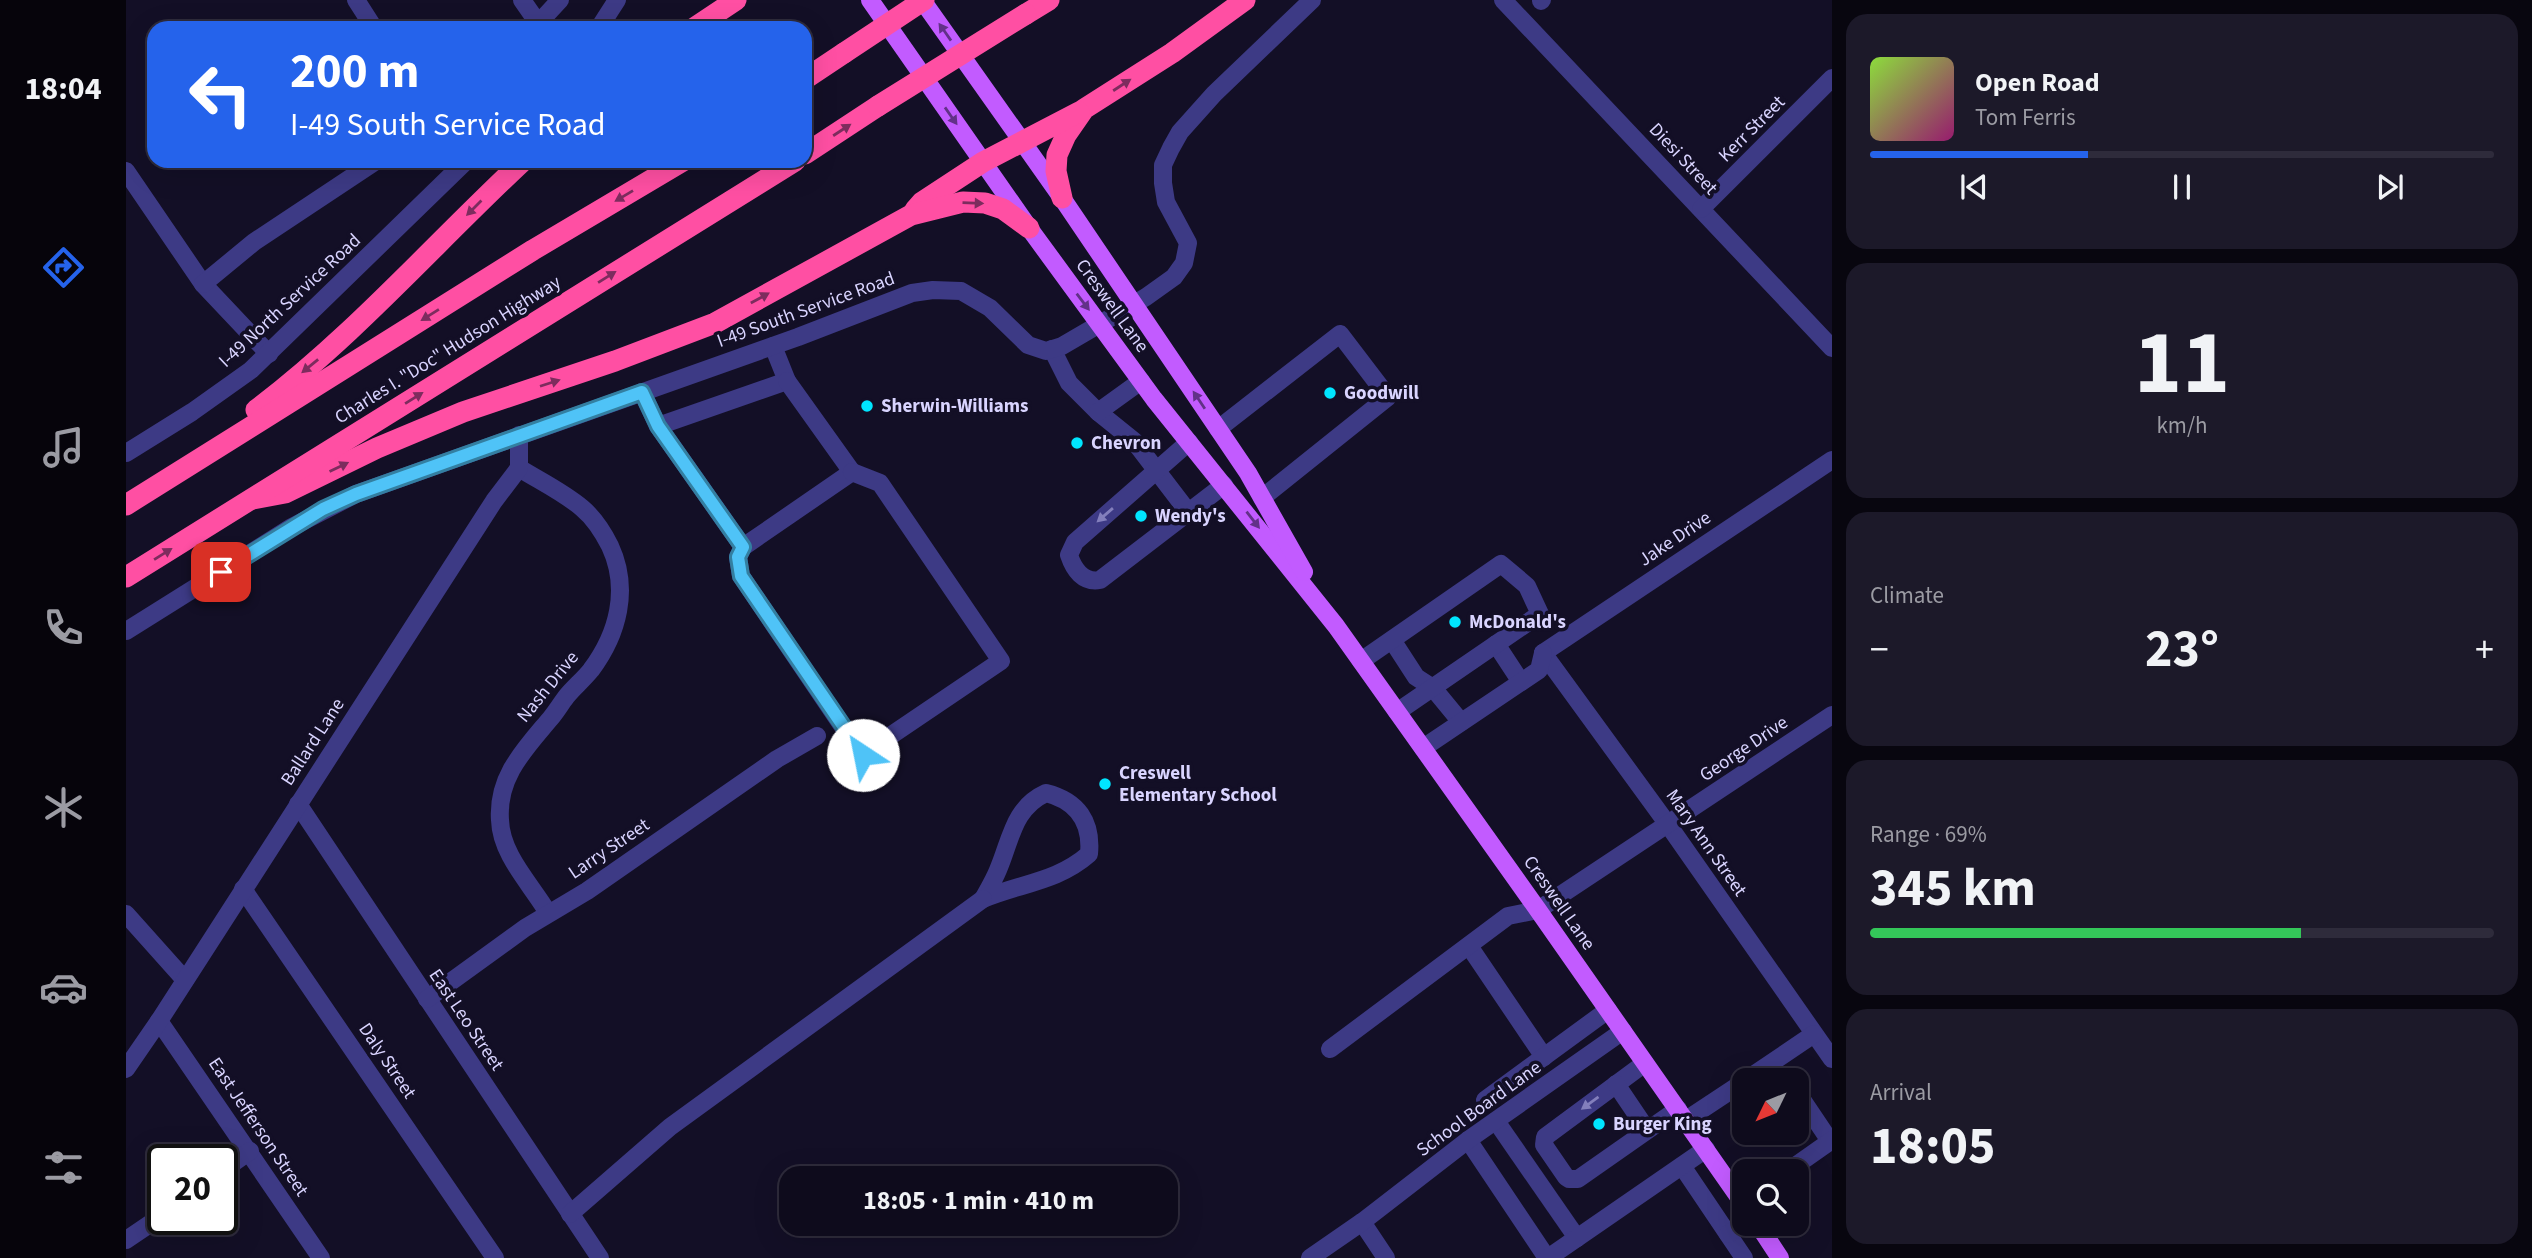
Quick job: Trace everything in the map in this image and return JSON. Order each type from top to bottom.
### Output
[{"type":"highway","points":[[704,21],[736,0]]},
{"type":"highway","points":[[812,74],[923,0]]},
{"type":"highway","points":[[812,149],[1049,0]]},
{"type":"highway","points":[[911,215],[922,202],[983,162],[1084,109],[1172,53],[1245,0]]},
{"type":"highway","points":[[1062,198],[1056,171],[1057,155],[1066,135],[1084,109]]},
{"type":"highway","points":[[149,491],[318,359],[371,312],[516,168]]},
{"type":"highway","name":"Charles I. \"Doc\" Hudson Highway","points":[[126,505],[533,250],[671,168]]},
{"type":"highway","name":"Charles I. \"Doc\" Hudson Highway","points":[[126,577],[784,168]]},
{"type":"highway","points":[[253,499],[285,493],[377,448],[463,412],[615,361],[715,323],[911,215],[963,202],[985,203],[1003,209],[1029,228]]},
{"type":"main road","name":"Creswell Lane","points":[[870,0],[1029,228],[1141,381],[1336,626],[1732,1186]]},
{"type":"main road","name":"Creswell Lane","points":[[923,0],[1135,304],[1218,429],[1262,498],[1336,626]]},
{"type":"main road","points":[[1766,1236],[1780,1258]]},
{"type":"street","points":[[522,0],[533,21]]},
{"type":"street","points":[[541,21],[560,0]]},
{"type":"street","points":[[603,21],[617,0]]},
{"type":"street","points":[[1189,513],[1134,441],[1098,412],[1069,383],[1052,349],[1062,346],[1135,304],[1174,277],[1184,263],[1188,243],[1166,202],[1163,165],[1180,132],[1214,94],[1312,0]]},
{"type":"street","name":"Diesi Street","points":[[1503,0],[1832,348]]},
{"type":"street","points":[[360,2],[370,21]]},
{"type":"street","name":"Kerr Street","points":[[1701,209],[1831,82]]},
{"type":"street","points":[[203,284],[254,242],[365,168]]},
{"type":"street","name":"I-49 North Service Road","points":[[126,453],[208,402],[269,354],[459,168]]},
{"type":"street","points":[[126,171],[203,284],[269,354]]},
{"type":"street","name":"I-49 South Service Road","points":[[126,631],[323,509],[390,481],[773,346],[912,293],[933,290],[961,291],[990,308],[1028,345],[1046,351],[1052,349]]},
{"type":"street","points":[[1218,429],[1340,334],[1388,397],[1262,498]]},
{"type":"street","points":[[773,346],[787,381],[852,472],[880,483],[1001,661],[863,755],[741,576],[738,557],[743,547],[852,472]]},
{"type":"street","points":[[658,426],[787,381]]},
{"type":"street","points":[[1098,412],[1141,381]]},
{"type":"street","points":[[642,392],[658,426],[743,547]]},
{"type":"street","points":[[519,435],[519,468]]},
{"type":"street","points":[[1189,442],[1075,542],[1069,555],[1072,566],[1080,576],[1092,582],[1100,580],[1224,485]]},
{"type":"street","name":"Jake Drive","points":[[1543,653],[1832,460]]},
{"type":"street","name":"Nash Drive","points":[[519,468],[583,508],[605,537],[619,571],[621,590],[616,625],[608,642],[590,671],[520,754],[503,787],[499,805],[503,841],[548,913]]},
{"type":"street","name":"Ballard Lane","points":[[126,1069],[494,501],[519,468]]},
{"type":"street","points":[[1361,662],[1501,564],[1527,586],[1539,614],[1397,712]]},
{"type":"street","points":[[1392,640],[1416,677],[1433,688],[1461,722]]},
{"type":"street","points":[[1496,644],[1521,682]]},
{"type":"street","points":[[1423,748],[1539,670],[1543,653]]},
{"type":"street","name":"Mary Ann Street","points":[[1543,653],[1669,826],[1832,1059]]},
{"type":"street","name":"George Drive","points":[[1330,1049],[1508,916],[1538,910],[1669,826],[1832,715]]},
{"type":"street","name":"Larry Street","points":[[427,999],[548,913],[587,891],[777,760],[817,736]]},
{"type":"street","points":[[570,1214],[670,1127],[983,899],[1004,890],[1054,877],[1073,868],[1089,854],[1091,835],[1079,812],[1062,797],[1046,793],[1033,799],[1018,815],[998,871],[983,899]]},
{"type":"street","name":"East Leo Street","points":[[298,804],[600,1258]]},
{"type":"street","name":"Daly Street","points":[[243,889],[495,1258]]},
{"type":"street","points":[[126,915],[185,980]]},
{"type":"street","points":[[1469,946],[1544,1057]]},
{"type":"street","points":[[1485,1100],[1608,1010]]},
{"type":"street","name":"East Jefferson Street","points":[[159,1021],[321,1258]]},
{"type":"street","name":"School Board Lane","points":[[1310,1258],[1362,1222],[1468,1140],[1623,1031]]},
{"type":"street","points":[[1763,1068],[1814,1034]]},
{"type":"street","points":[[1561,1045],[1575,1066]]},
{"type":"street","points":[[1521,1157],[1645,1063]]},
{"type":"street","points":[[1513,1080],[1526,1100]]},
{"type":"street","points":[[1616,1084],[1642,1134]]},
{"type":"street","points":[[1546,1139],[1565,1161],[1576,1166],[1583,1165],[1627,1133],[1642,1134],[1732,1087]]},
{"type":"street","points":[[1805,1159],[1831,1140],[1810,1111]]},
{"type":"street","points":[[1496,1121],[1577,1238]]},
{"type":"street","points":[[1468,1140],[1548,1258],[1706,1149]]},
{"type":"street","points":[[238,1160],[250,1151]]},
{"type":"street","points":[[1682,1166],[1744,1258]]},
{"type":"street","points":[[1362,1222],[1386,1258]]},
{"type":"street","points":[[126,1240],[147,1226]]},
{"type":"street","points":[[1728,1234],[1732,1231]]},
{"type":"place","name":"Goodwill","points":[[1330,393]]},
{"type":"place","name":"Sherwin-Williams","points":[[867,406]]},
{"type":"place","name":"Chevron","points":[[1077,443]]},
{"type":"place","name":"Wendy's","points":[[1141,516]]},
{"type":"place","name":"McDonald's","points":[[1455,622]]},
{"type":"place","name":"Creswell Elementary School","points":[[1105,784]]},
{"type":"place","name":"Burger King","points":[[1599,1124]]},
{"type":"route","points":[[221,572],[323,509],[356,494],[642,392],[658,426],[743,547],[738,557],[741,576],[863,755]]}]
